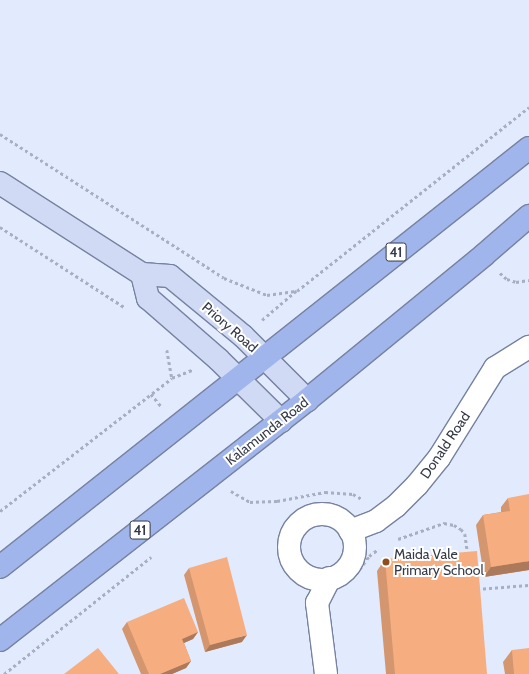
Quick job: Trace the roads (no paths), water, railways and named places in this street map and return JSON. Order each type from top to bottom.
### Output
[{"type":"main road","name":"41","points":[[0,567],[263,356],[529,148]]},
{"type":"main road","name":"Kalamunda Road","points":[[0,640],[281,421],[484,255],[529,216]]},
{"type":"street","name":"Priory Road","points":[[0,183],[142,274],[170,276],[243,336],[307,400]]},
{"type":"street","points":[[142,274],[148,298],[238,377],[281,421]]},
{"type":"street","name":"Donald Road","points":[[350,531],[376,520],[396,506],[417,485],[439,458],[495,368],[529,347]]},
{"type":"street","points":[[320,514],[327,514],[341,520],[350,531],[354,540],[352,560],[339,574],[330,578],[323,580],[308,577],[297,568],[290,555],[289,540],[300,522],[306,518],[320,514]]},
{"type":"street","points":[[326,674],[317,603],[330,578]]},
{"type":"place","name":"Maida Vale Primary School","points":[[386,562]]}]
